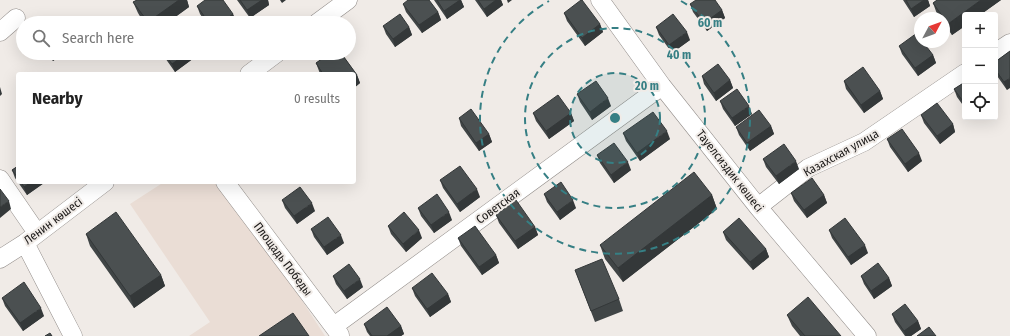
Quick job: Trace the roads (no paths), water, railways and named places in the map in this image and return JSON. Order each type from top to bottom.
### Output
[{"type":"street","points":[[326,16],[348,0]]},
{"type":"street","name":"Тауелсиздик көшесі","points":[[600,0],[662,86],[758,207],[867,336]]},
{"type":"street","points":[[0,32],[16,18]]},
{"type":"street","points":[[998,51],[1010,43]]},
{"type":"street","points":[[252,72],[268,60]]},
{"type":"street","name":"Казахская улица","points":[[758,207],[808,168],[864,142],[962,75]]},
{"type":"street","name":"Советская","points":[[337,331],[662,86]]},
{"type":"street","points":[[0,179],[31,238],[73,336]]},
{"type":"street","name":"Ленин көшесі","points":[[0,259],[31,238],[102,184]]},
{"type":"street","name":"Площадь Победы","points":[[227,184],[337,331]]}]
